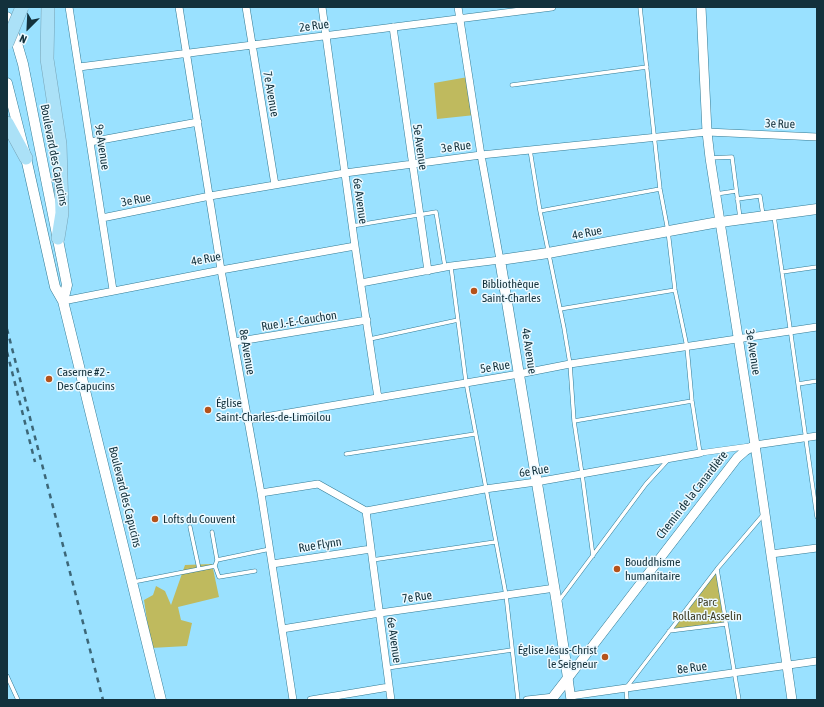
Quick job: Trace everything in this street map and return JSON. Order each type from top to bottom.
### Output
[{"type":"highway","points":[[7,43],[22,7]]},
{"type":"highway","points":[[48,7],[46,53],[60,144],[62,213],[58,238]]},
{"type":"highway","points":[[7,123],[26,158]]},
{"type":"main road","name":"Boulevard des Capucins","points":[[7,17],[23,64],[58,238],[67,284],[63,300]]},
{"type":"main road","name":"Boulevard des Capucins","points":[[7,83],[26,158],[55,287],[63,300],[161,700]]},
{"type":"main road","name":"4e Rue","points":[[500,260],[548,253],[720,222],[817,209]]},
{"type":"main road","name":"4e Avenue","points":[[500,260],[568,678]]},
{"type":"main road","name":"Chemin de la Canardière","points":[[552,698],[568,678]]},
{"type":"street","name":"9e Avenue","points":[[69,7],[113,290]]},
{"type":"street","name":"8e Avenue","points":[[178,7],[221,270],[261,493],[294,700]]},
{"type":"street","name":"7e Avenue","points":[[246,7],[275,185]]},
{"type":"street","name":"6e Avenue","points":[[322,7],[352,226],[378,398]]},
{"type":"street","name":"4e Avenue","points":[[458,7],[481,155],[500,260]]},
{"type":"street","name":"2e Rue","points":[[79,67],[552,7]]},
{"type":"street","name":"3e Avenue","points":[[701,7],[707,132],[710,158],[755,445],[792,700]]},
{"type":"street","name":"5e Avenue","points":[[393,27],[411,164],[428,271]]},
{"type":"street","points":[[90,142],[198,122]]},
{"type":"street","name":"3e Rue","points":[[102,218],[210,196],[345,173],[481,155],[707,132],[817,137]]},
{"type":"street","name":"4e Rue","points":[[63,300],[355,246]]},
{"type":"street","name":"4e Rue","points":[[361,283],[448,266],[500,260]]},
{"type":"street","name":"Rue J.-E.-Cauchon","points":[[234,342],[367,320]]},
{"type":"street","name":"5e Rue","points":[[247,420],[570,364],[817,326]]},
{"type":"street","name":"6e Rue","points":[[366,511],[485,489],[669,460],[700,453],[817,436]]},
{"type":"street","name":"Chemin de la Canardière","points":[[568,678],[738,458],[744,451],[755,445]]},
{"type":"street","points":[[261,493],[318,484],[366,511]]},
{"type":"street","name":"6e Avenue","points":[[366,511],[391,700]]},
{"type":"street","points":[[771,554],[817,548]]},
{"type":"street","name":"Rue Flynn","points":[[272,564],[371,549]]},
{"type":"street","name":"7e Rue","points":[[282,629],[380,613],[554,588]]},
{"type":"street","name":"8e Rue","points":[[571,698],[626,688],[817,661]]},
{"type":"street","name":"4e Avenue","points":[[568,678],[571,698]]},
{"type":"street","points":[[311,700],[390,687]]},
{"type":"street","points":[[527,700],[552,698]]},
{"type":"lane","points":[[640,7],[660,189],[668,231],[675,290],[687,346],[692,401],[700,453]]},
{"type":"lane","points":[[512,85],[647,67]]},
{"type":"lane","points":[[530,150],[540,211],[570,364],[574,421],[593,556]]},
{"type":"lane","points":[[710,158],[732,157],[740,219]]},
{"type":"lane","points":[[540,211],[660,189]]},
{"type":"lane","points":[[715,194],[736,191]]},
{"type":"lane","points":[[737,199],[760,196],[763,216]]},
{"type":"lane","points":[[352,226],[436,212],[458,320],[466,382],[475,434],[506,595],[518,700]]},
{"type":"lane","points":[[774,214],[815,491],[817,517]]},
{"type":"lane","points":[[782,272],[817,266]]},
{"type":"lane","points":[[560,309],[675,290]]},
{"type":"lane","points":[[370,339],[458,320]]},
{"type":"lane","points":[[798,384],[817,381]]},
{"type":"lane","points":[[574,421],[692,401]]},
{"type":"lane","points":[[346,454],[475,434]]},
{"type":"lane","points":[[557,604],[646,484],[669,460]]},
{"type":"lane","points":[[627,700],[626,688],[717,568],[765,513]]},
{"type":"lane","points":[[190,527],[199,569]]},
{"type":"lane","points":[[212,532],[217,560],[215,566],[219,577],[255,571]]},
{"type":"lane","points":[[372,560],[495,542]]},
{"type":"lane","points":[[217,560],[270,549]]},
{"type":"lane","points":[[132,583],[215,566]]},
{"type":"lane","points":[[717,568],[739,700]]},
{"type":"lane","points":[[669,631],[726,624]]},
{"type":"lane","points":[[387,668],[512,650]]},
{"type":"lane","points":[[7,676],[18,700]]},
{"type":"green space","points":[[468,77],[475,115],[437,119],[434,83]]},
{"type":"green space","points":[[212,564],[219,597],[178,607],[181,620],[192,623],[187,646],[151,648],[144,600],[153,595],[156,586],[165,591],[171,605],[185,565]]},
{"type":"green space","name":"Parc Rolland-Asselin","points":[[717,569],[726,624],[669,631]]},
{"type":"railway","points":[[7,329],[103,700]]},
{"type":"railway","points":[[7,352],[35,462]]},
{"type":"place","name":"Bibliothèque Saint-Charles","points":[[474,291]]},
{"type":"place","name":"Caserne #2 - Des Capucins","points":[[49,379]]},
{"type":"place","name":"Église Saint-Charles-de-Limoilou","points":[[208,410]]},
{"type":"place","name":"Lofts du Couvent","points":[[155,519]]},
{"type":"place","name":"Bouddhisme humanitaire","points":[[617,569]]},
{"type":"place","name":"Église Jésus-Christ le Seigneur","points":[[605,657]]}]
